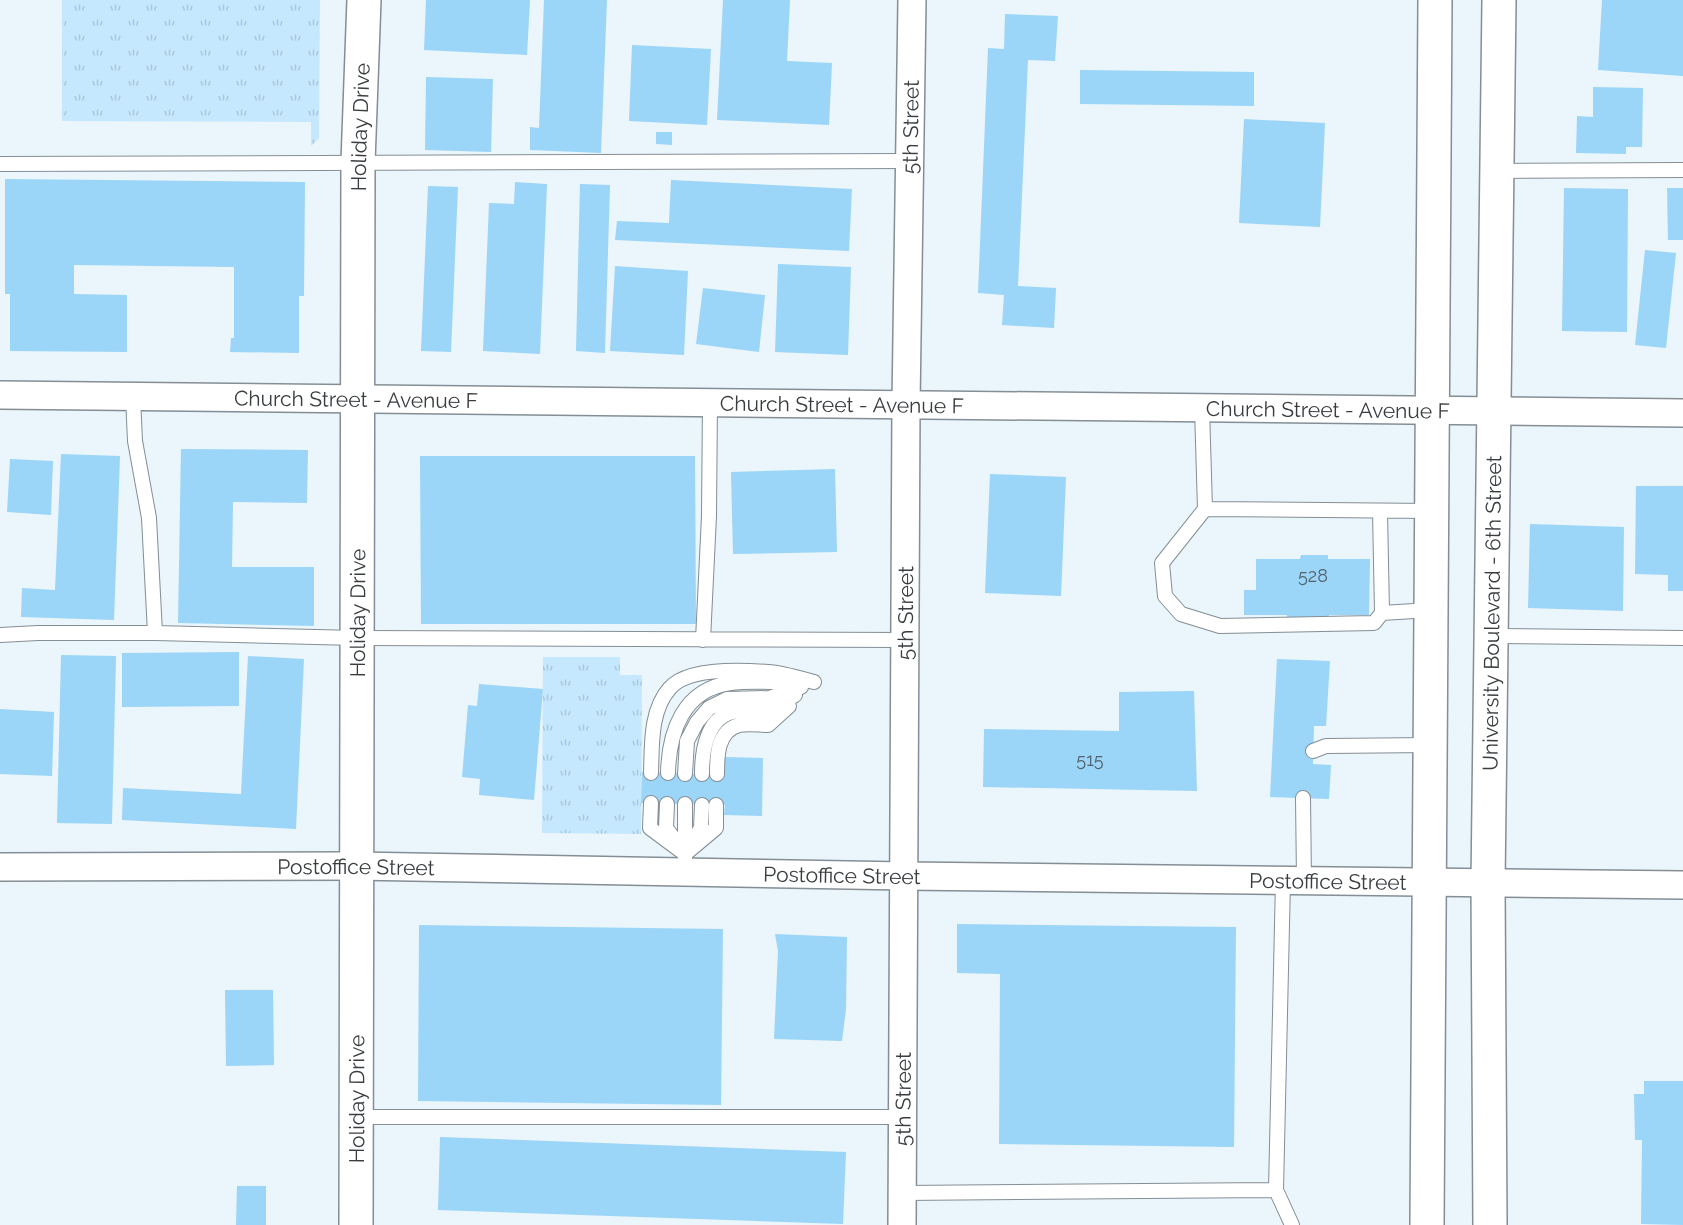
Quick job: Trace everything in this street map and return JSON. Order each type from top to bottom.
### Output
[{"type":"street","name":"Holiday Drive","points":[[356,1225],[358,162],[364,0]]},
{"type":"street","name":"5th Street","points":[[902,1225],[906,404],[912,0]]},
{"type":"street","points":[[1427,1225],[1434,0]]},
{"type":"street","name":"University Boulevard - 6th Street","points":[[1490,1225],[1488,884],[1496,411],[1499,0]]},
{"type":"street","name":"Church Street - Avenue F","points":[[0,395],[1683,413]]},
{"type":"street","name":"Postoffice Street","points":[[0,867],[685,863],[905,876],[1683,885]]},
{"type":"lane","points":[[0,164],[909,160]]},
{"type":"lane","points":[[1498,171],[1683,170]]},
{"type":"lane","points":[[133,397],[135,441],[149,518],[155,633]]},
{"type":"lane","points":[[703,640],[709,516],[710,402]]},
{"type":"lane","points":[[1202,408],[1205,509],[1162,563],[1165,596],[1181,614],[1220,626],[1374,623],[1382,613],[1380,511]]},
{"type":"lane","points":[[1205,509],[1431,511]]},
{"type":"lane","points":[[1382,613],[1430,610]]},
{"type":"lane","points":[[0,634],[155,633],[357,638],[906,640]]},
{"type":"lane","points":[[1491,636],[1683,638]]},
{"type":"lane","points":[[651,772],[652,736],[658,711],[669,688],[680,680],[694,675],[735,671],[770,672],[814,682]]},
{"type":"lane","points":[[668,773],[668,752],[674,729],[693,700],[716,687],[732,683],[814,682]]},
{"type":"lane","points":[[685,774],[687,741],[696,722],[709,708],[727,699],[769,698],[814,682]]},
{"type":"lane","points":[[702,774],[702,754],[706,739],[723,715],[738,711],[769,711],[814,682]]},
{"type":"lane","points":[[717,774],[719,746],[730,729],[740,725],[768,725],[814,682]]},
{"type":"lane","points":[[1313,751],[1326,746],[1430,745]]},
{"type":"lane","points":[[1292,1225],[1276,1190],[1294,881],[1303,798]]},
{"type":"lane","points":[[651,803],[650,828],[685,863]]},
{"type":"lane","points":[[667,804],[666,828],[685,863]]},
{"type":"lane","points":[[684,804],[685,863]]},
{"type":"lane","points":[[685,863],[701,828],[702,805]]},
{"type":"lane","points":[[685,863],[716,828],[716,805]]},
{"type":"lane","points":[[356,1117],[903,1117]]},
{"type":"lane","points":[[902,1193],[1276,1190]]},
{"type":"green space","points":[[62,0],[320,0],[319,138],[311,146],[311,122],[62,121]]},
{"type":"green space","points":[[543,657],[620,657],[620,675],[642,675],[641,834],[542,833]]},
{"type":"building","points":[[426,0],[530,0],[527,55],[424,50]]},
{"type":"building","points":[[544,0],[607,0],[601,153],[530,150],[530,127],[539,128]]},
{"type":"building","points":[[723,0],[790,0],[787,61],[832,63],[829,125],[717,120]]},
{"type":"building","points":[[1602,0],[1683,0],[1683,76],[1598,70]]},
{"type":"building","points":[[1005,14],[1058,16],[1055,61],[1028,60],[1018,286],[1056,288],[1054,328],[1002,325],[1004,295],[978,293],[988,48],[1004,49]]},
{"type":"building","points":[[632,45],[711,49],[707,125],[629,121]]},
{"type":"building","points":[[1080,70],[1254,72],[1254,106],[1080,104]]},
{"type":"building","points":[[426,77],[493,79],[491,152],[425,150]]},
{"type":"building","points":[[1593,87],[1643,88],[1642,147],[1626,147],[1626,154],[1576,153],[1577,116],[1593,117]]},
{"type":"building","points":[[1244,119],[1325,123],[1320,227],[1239,223]]},
{"type":"building","points":[[656,132],[672,132],[672,145],[656,144]]},
{"type":"building","points":[[5,179],[305,182],[304,296],[299,296],[299,353],[230,352],[231,338],[234,338],[234,267],[74,265],[74,294],[127,295],[127,352],[10,351],[10,294],[5,294]]},
{"type":"building","points":[[671,180],[852,189],[849,251],[615,240],[617,221],[669,223]]},
{"type":"building","points":[[515,182],[547,184],[540,354],[483,351],[489,203],[514,204]]},
{"type":"building","points":[[580,184],[610,185],[605,353],[576,351]]},
{"type":"building","points":[[428,186],[458,187],[451,352],[421,351]]},
{"type":"building","points":[[1564,188],[1628,189],[1627,332],[1562,331]]},
{"type":"building","points":[[1667,188],[1683,188],[1683,240],[1668,240]]},
{"type":"building","points":[[1645,250],[1676,253],[1666,348],[1635,345]]},
{"type":"building","points":[[778,264],[851,267],[848,355],[775,352]]},
{"type":"building","points":[[615,266],[688,271],[684,355],[610,351]]},
{"type":"building","points":[[703,288],[765,295],[759,352],[696,344]]},
{"type":"building","points":[[181,449],[308,450],[307,503],[233,502],[232,567],[314,567],[314,626],[178,623]]},
{"type":"building","points":[[61,454],[120,456],[114,620],[21,617],[22,588],[55,590]]},
{"type":"building","points":[[420,456],[695,456],[696,624],[421,624]]},
{"type":"building","points":[[10,459],[53,461],[51,515],[7,512]]},
{"type":"building","points":[[835,469],[837,552],[733,554],[731,472]]},
{"type":"building","points":[[990,474],[1066,477],[1061,596],[985,593]]},
{"type":"building","points":[[1636,486],[1683,486],[1683,591],[1668,591],[1668,575],[1635,574]]},
{"type":"building","points":[[1530,524],[1624,527],[1623,611],[1528,608]]},
{"type":"building","points":[[1301,555],[1328,555],[1328,559],[1370,559],[1369,615],[1329,615],[1329,619],[1287,619],[1287,615],[1244,615],[1244,590],[1256,590],[1256,559],[1300,559]]},
{"type":"building","points":[[239,652],[239,706],[122,707],[122,653]]},
{"type":"building","points":[[61,655],[116,656],[112,824],[57,823]]},
{"type":"building","points":[[248,656],[304,659],[296,829],[122,820],[123,788],[241,794]]},
{"type":"building","points":[[1277,659],[1330,661],[1326,726],[1314,726],[1313,764],[1331,765],[1329,799],[1270,797]]},
{"type":"building","points":[[479,684],[543,689],[534,800],[479,795],[480,779],[462,777],[468,705],[477,706]]},
{"type":"building","points":[[1194,691],[1197,791],[983,787],[984,729],[1119,731],[1119,692]]},
{"type":"building","points":[[0,709],[54,712],[52,776],[0,774]]},
{"type":"building","points":[[725,757],[763,758],[762,816],[724,815],[725,805],[641,803],[642,772],[725,775]]},
{"type":"building","points":[[957,924],[1236,927],[1234,1147],[999,1144],[1000,974],[957,973]]},
{"type":"building","points":[[419,925],[723,929],[721,1105],[418,1101]]},
{"type":"building","points":[[775,934],[847,937],[846,1009],[842,1041],[774,1039],[778,951]]},
{"type":"building","points":[[225,990],[273,990],[274,1065],[226,1066]]},
{"type":"building","points":[[1644,1081],[1683,1081],[1683,1225],[1641,1224],[1642,1140],[1635,1140],[1634,1094],[1644,1094]]},
{"type":"building","points":[[440,1137],[846,1152],[843,1224],[438,1210]]},
{"type":"building","points":[[237,1186],[266,1186],[266,1225],[236,1225]]}]
